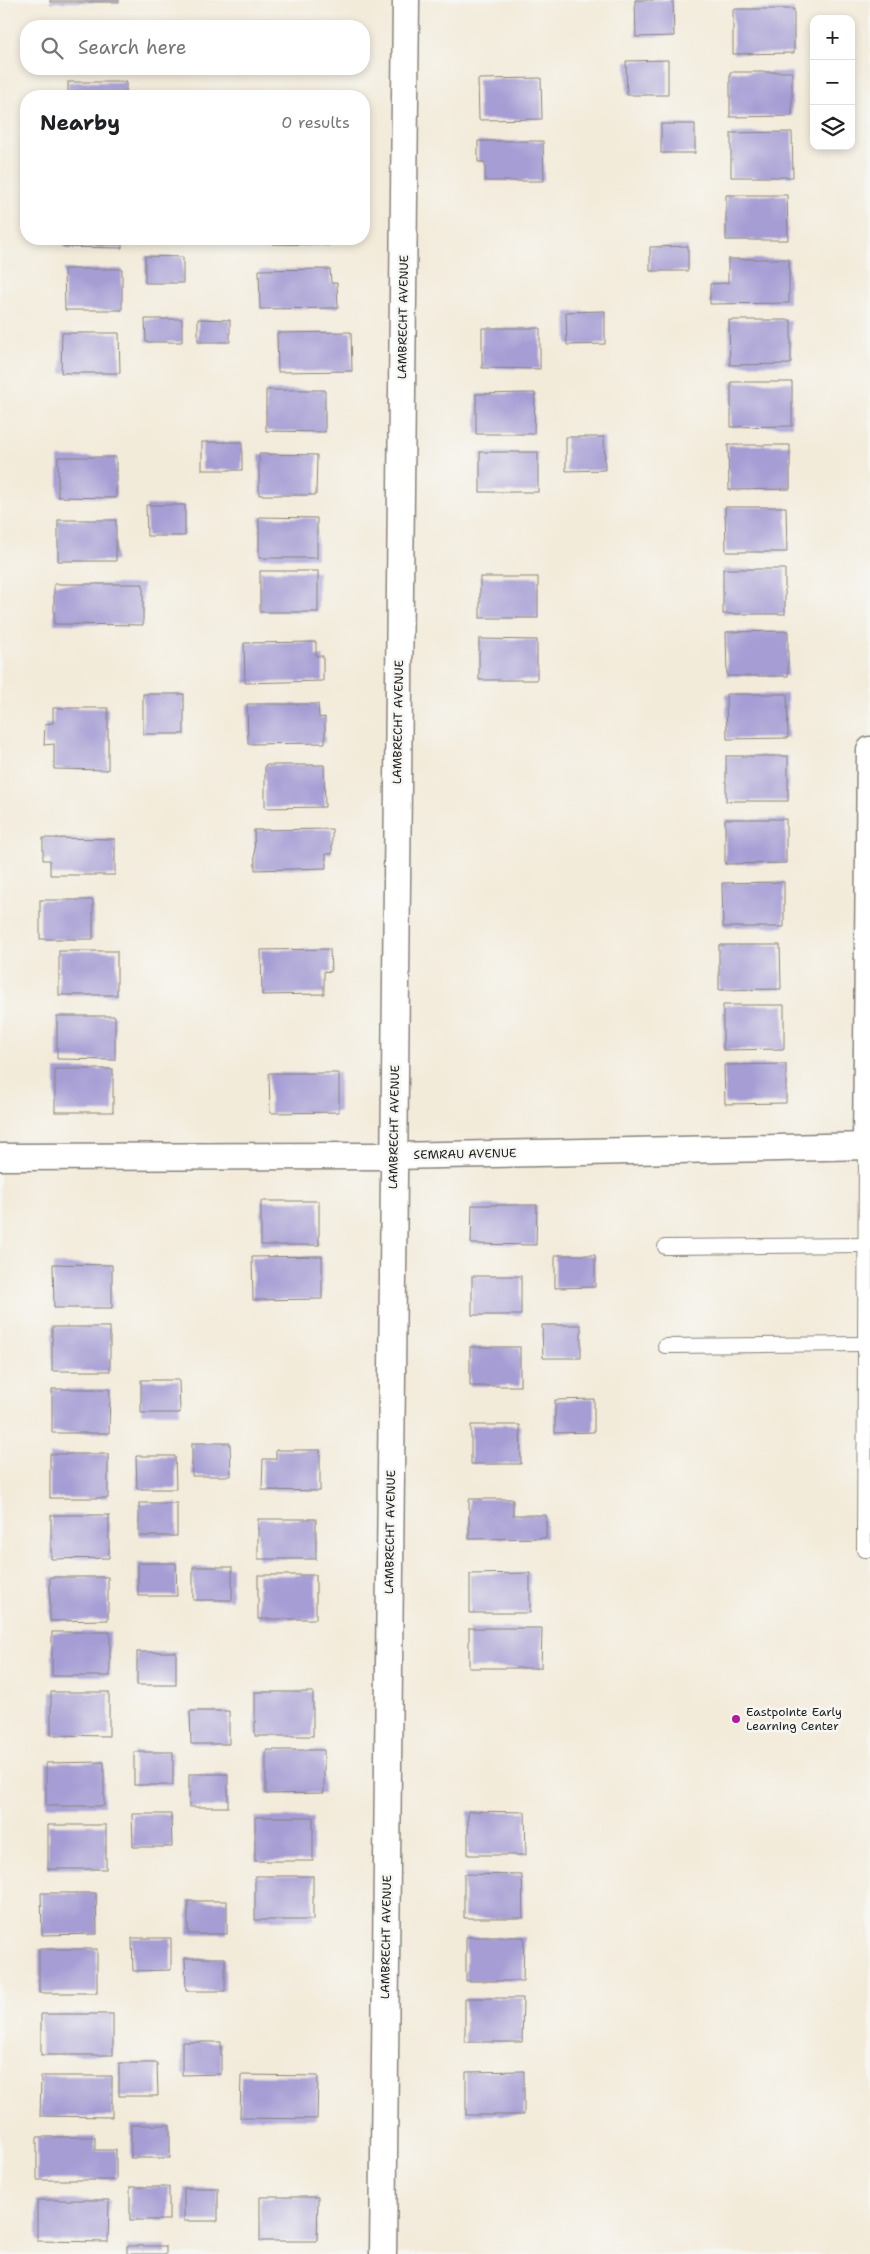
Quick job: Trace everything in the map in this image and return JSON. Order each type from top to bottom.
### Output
[{"type":"street","name":"LAMBRECHT AVENUE","points":[[383,2254],[406,0]]},
{"type":"street","points":[[868,1146],[870,750]]},
{"type":"street","name":"SEMRAU AVENUE","points":[[0,1157],[394,1156],[868,1146]]},
{"type":"lane","points":[[868,1146],[865,1245],[864,1550],[870,1550]]},
{"type":"lane","points":[[665,1247],[865,1245]]},
{"type":"lane","points":[[665,1346],[865,1344]]},
{"type":"building","points":[[50,0],[119,0],[119,2],[50,2]]},
{"type":"building","points":[[635,0],[673,0],[674,36],[636,37]]},
{"type":"building","points":[[733,9],[794,9],[794,53],[733,54]]},
{"type":"building","points":[[668,60],[668,95],[627,95],[626,61]]},
{"type":"building","points":[[730,72],[792,72],[792,116],[730,117]]},
{"type":"building","points":[[541,78],[542,119],[479,120],[478,79]]},
{"type":"building","points":[[68,82],[126,82],[126,90],[68,90]]},
{"type":"building","points":[[661,124],[695,124],[695,153],[661,153]]},
{"type":"building","points":[[792,132],[793,177],[731,177],[731,133]]},
{"type":"building","points":[[478,141],[543,141],[544,181],[485,181],[485,162],[478,162]]},
{"type":"building","points":[[726,195],[787,195],[788,240],[726,240]]},
{"type":"building","points":[[64,245],[122,245],[122,248],[64,247]]},
{"type":"building","points":[[688,246],[688,271],[650,271],[650,247]]},
{"type":"building","points":[[145,256],[183,257],[183,283],[145,283]]},
{"type":"building","points":[[728,259],[789,259],[789,303],[710,304],[710,284],[728,283]]},
{"type":"building","points":[[64,269],[122,269],[122,310],[65,310]]},
{"type":"building","points":[[330,269],[331,283],[337,283],[338,308],[260,309],[259,270]]},
{"type":"building","points":[[605,311],[605,344],[567,345],[566,312]]},
{"type":"building","points":[[145,319],[182,319],[182,342],[146,342]]},
{"type":"building","points":[[198,319],[230,320],[230,342],[198,342]]},
{"type":"building","points":[[729,320],[791,320],[791,364],[730,365]]},
{"type":"building","points":[[482,328],[540,328],[540,369],[482,368]]},
{"type":"building","points":[[351,332],[352,371],[278,372],[277,333]]},
{"type":"building","points":[[62,333],[119,333],[120,373],[61,373]]},
{"type":"building","points":[[731,382],[792,382],[792,426],[731,427]]},
{"type":"building","points":[[266,390],[325,390],[325,432],[266,431]]},
{"type":"building","points":[[535,393],[534,434],[476,434],[476,394]]},
{"type":"building","points":[[566,437],[604,437],[605,470],[566,471]]},
{"type":"building","points":[[202,442],[242,442],[242,470],[202,470]]},
{"type":"building","points":[[728,445],[790,445],[790,489],[729,490]]},
{"type":"building","points":[[480,452],[538,452],[538,492],[480,492]]},
{"type":"building","points":[[259,454],[317,455],[316,495],[259,495]]},
{"type":"building","points":[[58,457],[116,457],[116,498],[58,497]]},
{"type":"building","points":[[146,505],[185,505],[185,536],[147,536]]},
{"type":"building","points":[[725,507],[786,507],[787,552],[726,552]]},
{"type":"building","points":[[259,517],[317,518],[317,558],[259,558]]},
{"type":"building","points":[[58,520],[116,520],[116,561],[58,561]]},
{"type":"building","points":[[723,569],[785,569],[785,614],[723,614]]},
{"type":"building","points":[[260,571],[318,571],[318,612],[260,612]]},
{"type":"building","points":[[480,577],[538,577],[538,618],[480,618]]},
{"type":"building","points":[[54,584],[143,584],[143,625],[54,624]]},
{"type":"building","points":[[788,631],[788,676],[727,676],[726,632]]},
{"type":"building","points":[[479,639],[537,640],[537,680],[479,680]]},
{"type":"building","points":[[316,642],[316,656],[323,656],[323,681],[245,683],[244,643]]},
{"type":"building","points":[[143,694],[184,694],[184,734],[143,734]]},
{"type":"building","points":[[726,694],[787,694],[788,738],[727,739]]},
{"type":"building","points":[[247,704],[318,704],[319,718],[325,717],[325,743],[248,744]]},
{"type":"building","points":[[53,708],[108,708],[108,770],[54,769],[54,744],[44,745],[45,724],[53,723]]},
{"type":"building","points":[[726,756],[788,756],[788,801],[726,801]]},
{"type":"building","points":[[265,765],[324,765],[325,807],[265,808]]},
{"type":"building","points":[[725,819],[786,819],[786,863],[725,864]]},
{"type":"building","points":[[332,829],[332,854],[326,854],[326,868],[255,870],[254,830]]},
{"type":"building","points":[[43,838],[115,839],[115,875],[50,875],[50,860],[43,860]]},
{"type":"building","points":[[784,882],[784,927],[723,927],[722,883]]},
{"type":"building","points":[[40,900],[93,900],[93,939],[40,939]]},
{"type":"building","points":[[719,945],[780,945],[781,989],[719,990]]},
{"type":"building","points":[[330,949],[331,972],[324,971],[324,994],[262,995],[261,950]]},
{"type":"building","points":[[59,951],[117,951],[117,995],[59,995]]},
{"type":"building","points":[[723,1005],[784,1005],[784,1049],[723,1050]]},
{"type":"building","points":[[57,1016],[115,1016],[115,1060],[57,1059]]},
{"type":"building","points":[[786,1064],[786,1103],[725,1104],[724,1065]]},
{"type":"building","points":[[55,1069],[113,1069],[113,1112],[55,1112]]},
{"type":"building","points":[[269,1073],[339,1073],[339,1112],[270,1113]]},
{"type":"building","points":[[261,1201],[319,1201],[319,1245],[261,1245]]},
{"type":"building","points":[[472,1205],[537,1205],[536,1245],[471,1244]]},
{"type":"building","points":[[555,1255],[595,1255],[595,1287],[555,1288]]},
{"type":"building","points":[[322,1256],[322,1299],[253,1300],[252,1257]]},
{"type":"building","points":[[53,1264],[112,1265],[112,1308],[54,1308]]},
{"type":"building","points":[[472,1276],[521,1276],[521,1315],[472,1315]]},
{"type":"building","points":[[542,1325],[581,1325],[581,1358],[543,1358]]},
{"type":"building","points":[[52,1327],[110,1327],[110,1371],[52,1371]]},
{"type":"building","points":[[470,1347],[520,1347],[520,1386],[470,1386]]},
{"type":"building","points":[[141,1380],[179,1380],[180,1413],[141,1413]]},
{"type":"building","points":[[52,1389],[110,1389],[109,1433],[52,1433]]},
{"type":"building","points":[[594,1399],[594,1432],[555,1433],[555,1400]]},
{"type":"building","points":[[471,1425],[520,1425],[521,1464],[471,1464]]},
{"type":"building","points":[[192,1443],[230,1443],[231,1476],[192,1476]]},
{"type":"building","points":[[276,1450],[320,1450],[320,1491],[262,1490],[263,1459],[276,1459]]},
{"type":"building","points":[[50,1454],[108,1454],[108,1498],[50,1498]]},
{"type":"building","points":[[136,1456],[175,1456],[176,1489],[137,1489]]},
{"type":"building","points":[[469,1499],[513,1499],[513,1515],[546,1515],[546,1538],[469,1539]]},
{"type":"building","points":[[139,1503],[177,1503],[177,1536],[139,1536]]},
{"type":"building","points":[[51,1515],[109,1515],[109,1558],[51,1559]]},
{"type":"building","points":[[258,1519],[316,1519],[316,1559],[258,1559]]},
{"type":"building","points":[[138,1563],[176,1563],[177,1596],[138,1596]]},
{"type":"building","points":[[193,1567],[232,1567],[232,1600],[193,1600]]},
{"type":"building","points":[[530,1573],[530,1613],[470,1613],[470,1574]]},
{"type":"building","points":[[258,1575],[316,1575],[316,1619],[258,1619]]},
{"type":"building","points":[[50,1577],[108,1577],[108,1620],[50,1621]]},
{"type":"building","points":[[469,1628],[542,1628],[541,1668],[469,1668]]},
{"type":"building","points":[[52,1632],[110,1632],[110,1676],[52,1676]]},
{"type":"building","points":[[137,1652],[176,1652],[176,1685],[137,1685]]},
{"type":"building","points":[[51,1692],[109,1692],[109,1736],[51,1735]]},
{"type":"building","points":[[255,1692],[313,1692],[313,1736],[255,1736]]},
{"type":"building","points":[[190,1711],[229,1711],[229,1744],[191,1744]]},
{"type":"building","points":[[266,1750],[324,1750],[324,1793],[266,1794]]},
{"type":"building","points":[[134,1752],[173,1752],[173,1785],[134,1785]]},
{"type":"building","points":[[104,1762],[104,1806],[46,1806],[46,1763]]},
{"type":"building","points":[[189,1774],[228,1774],[228,1807],[189,1807]]},
{"type":"building","points":[[468,1811],[525,1812],[526,1855],[468,1855]]},
{"type":"building","points":[[132,1814],[171,1814],[172,1847],[133,1847]]},
{"type":"building","points":[[255,1817],[313,1817],[313,1861],[255,1861]]},
{"type":"building","points":[[48,1825],[106,1825],[106,1869],[48,1869]]},
{"type":"building","points":[[464,1874],[522,1875],[523,1918],[464,1918]]},
{"type":"building","points":[[255,1876],[313,1876],[313,1920],[255,1920]]},
{"type":"building","points":[[41,1893],[96,1893],[97,1934],[42,1935]]},
{"type":"building","points":[[188,1901],[227,1901],[227,1934],[188,1934]]},
{"type":"building","points":[[466,1937],[524,1937],[523,1981],[466,1981]]},
{"type":"building","points":[[132,1938],[171,1938],[171,1970],[133,1971]]},
{"type":"building","points":[[39,1949],[97,1949],[97,1993],[39,1993]]},
{"type":"building","points":[[185,1958],[225,1958],[225,1991],[186,1991]]},
{"type":"building","points":[[465,1998],[523,1998],[522,2042],[465,2042]]},
{"type":"building","points":[[41,2014],[113,2014],[113,2055],[41,2055]]},
{"type":"building","points":[[182,2042],[221,2042],[221,2074],[182,2075]]},
{"type":"building","points":[[119,2063],[157,2063],[158,2096],[119,2096]]},
{"type":"building","points":[[524,2071],[524,2115],[466,2115],[466,2072]]},
{"type":"building","points":[[241,2075],[318,2076],[317,2119],[240,2118]]},
{"type":"building","points":[[41,2076],[112,2076],[112,2117],[40,2116]]},
{"type":"building","points":[[131,2125],[170,2125],[170,2158],[131,2158]]},
{"type":"building","points":[[37,2137],[95,2137],[95,2150],[116,2150],[116,2180],[37,2180]]},
{"type":"building","points":[[130,2187],[169,2187],[169,2220],[130,2220]]},
{"type":"building","points":[[184,2188],[218,2188],[218,2221],[184,2221]]},
{"type":"building","points":[[260,2197],[318,2197],[317,2241],[260,2241]]},
{"type":"building","points":[[37,2200],[109,2200],[108,2242],[37,2241]]},
{"type":"building","points":[[127,2246],[166,2246],[166,2254],[127,2254]]},
{"type":"place","name":"Eastpointe Early Learning Center","points":[[736,1719]]}]
